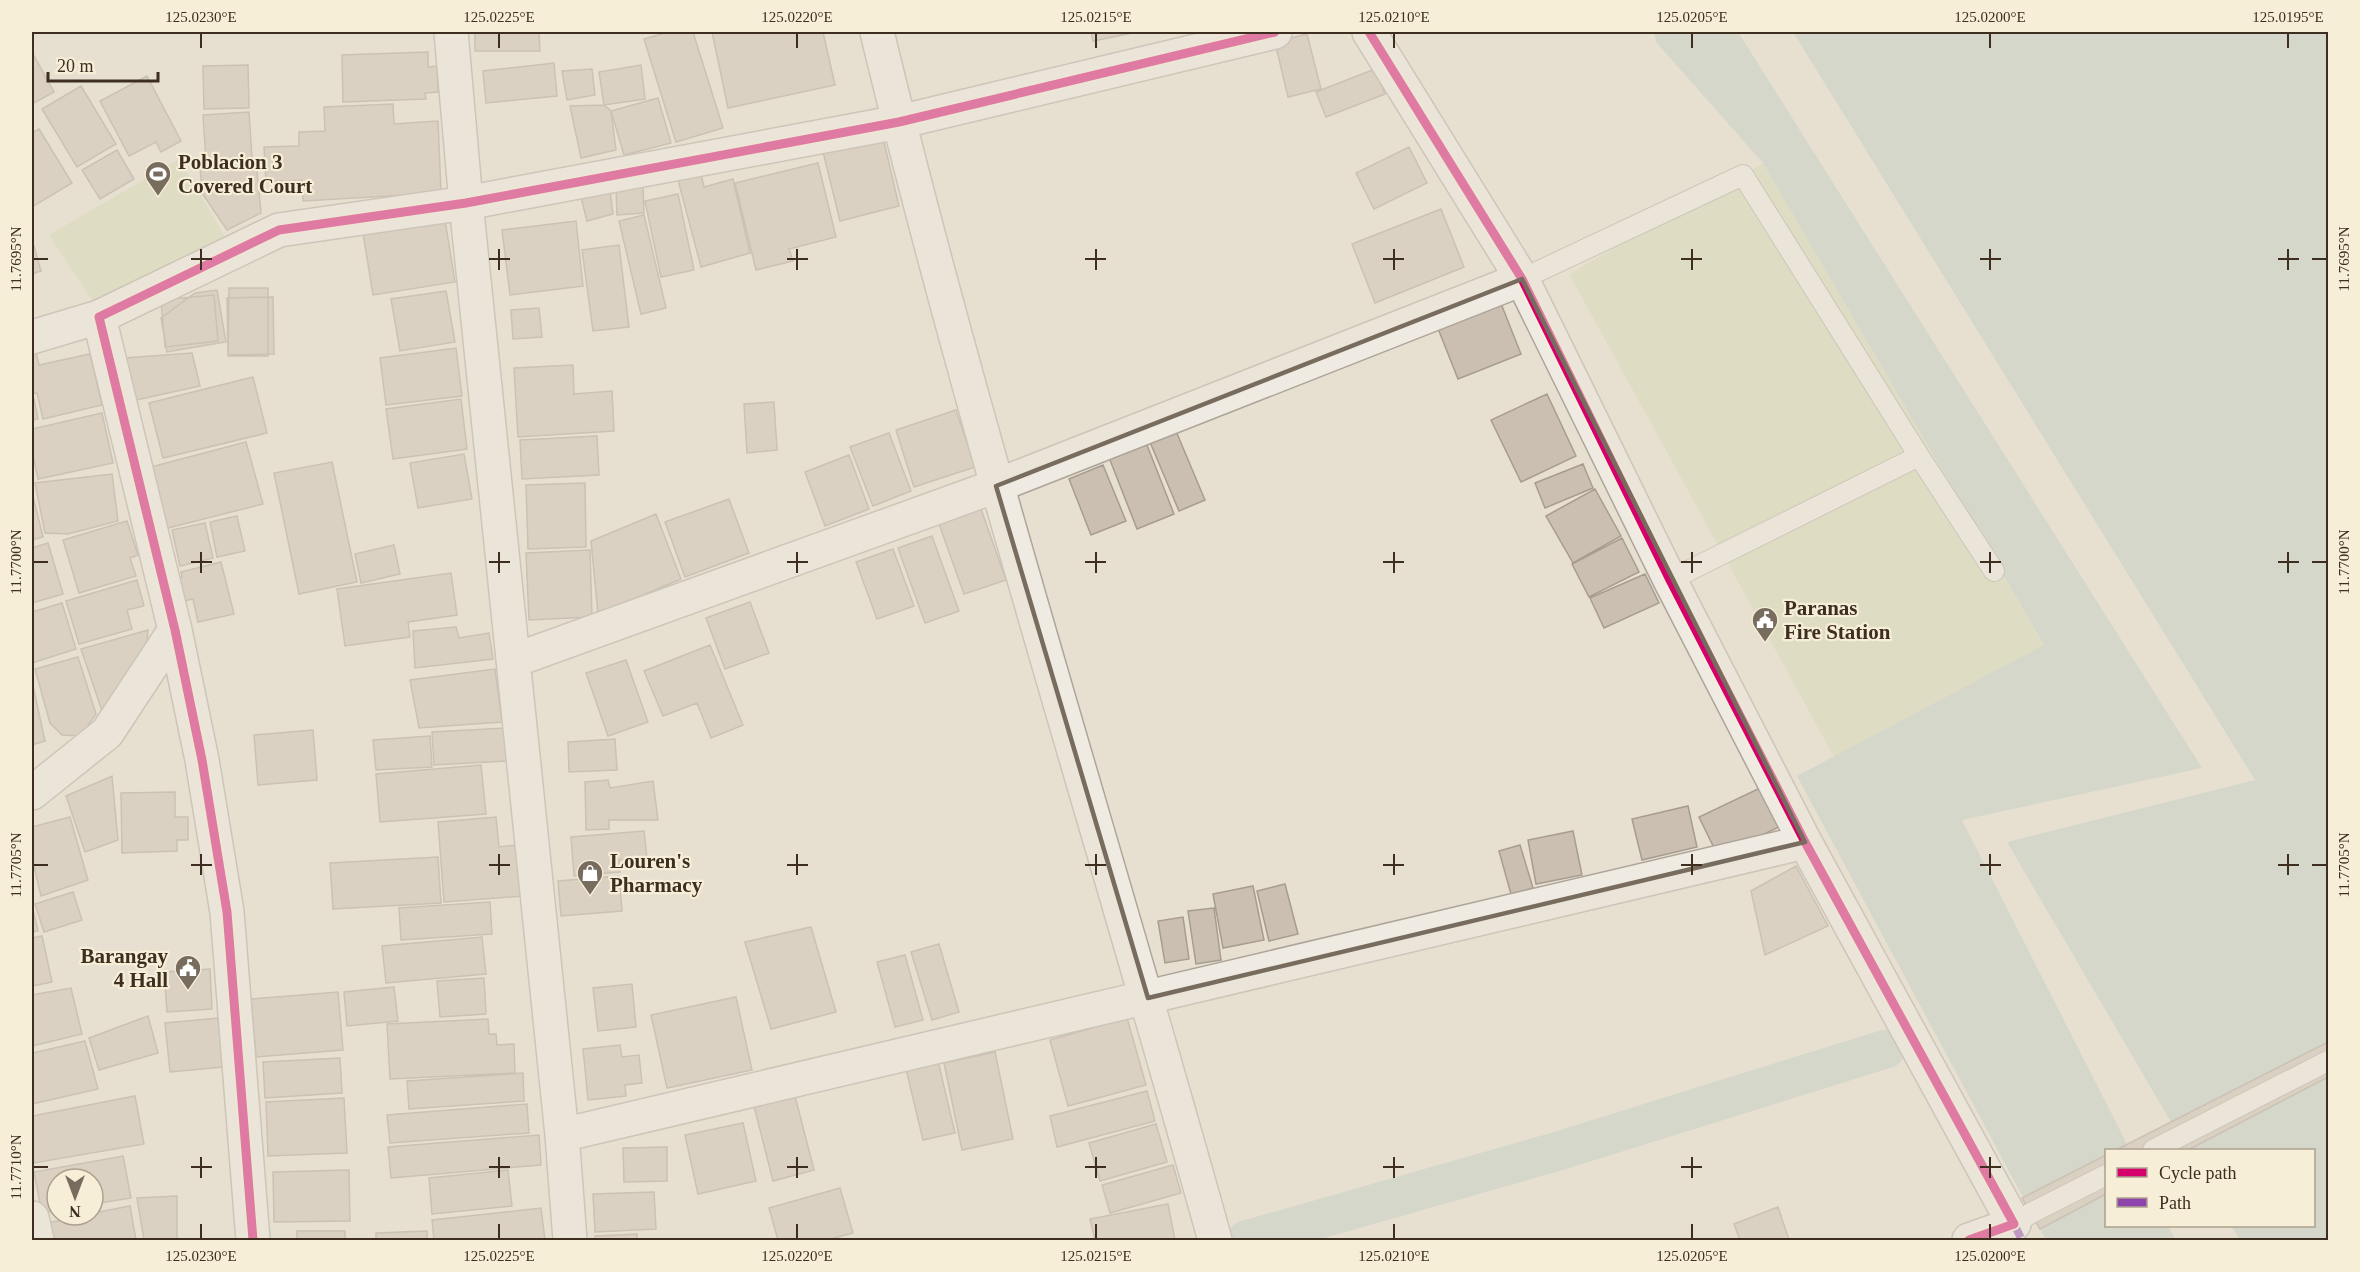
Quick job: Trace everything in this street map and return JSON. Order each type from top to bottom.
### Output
[{"type":"street","points":[[451,32],[466,203],[515,660],[562,1135],[570,1240]]},
{"type":"street","points":[[877,32],[996,486],[1148,998],[1215,1240]]},
{"type":"street","points":[[32,337],[99,317],[279,230],[466,203],[899,122],[1275,32]]},
{"type":"street","points":[[1369,32],[1522,279],[1671,580],[1805,842],[2014,1224],[1969,1240]]},
{"type":"street","points":[[515,660],[996,486],[1522,279]]},
{"type":"street","points":[[99,317],[175,630],[202,760],[227,912],[252,1240]]},
{"type":"street","points":[[32,794],[108,733],[175,630]]},
{"type":"street","points":[[562,1135],[1805,842]]},
{"type":"street","points":[[32,1218],[37,1240]]},
{"type":"lane","points":[[1522,279],[1743,175],[1994,571]]},
{"type":"lane","points":[[1671,580],[1919,456]]},
{"type":"lane","points":[[2155,1149],[2328,1061]]},
{"type":"lane","points":[[2014,1224],[2105,1175]]},
{"type":"highlighted area","points":[[1522,279],[1805,842],[1148,998],[996,486]]},
{"type":"green space","name":"Poblacion 3 Covered Court","points":[[179,159],[226,238],[97,308],[49,235]]},
{"type":"green space","points":[[1763,163],[2044,646],[1834,757],[1569,274]]},
{"type":"shaded area","points":[[1654,32],[2328,32],[2328,1240],[2046,1240],[1797,776],[2044,645],[1763,163],[1656,42]]},
{"type":"pier","points":[[1738,32],[1793,32],[2255,780],[2007,842],[2171,1122],[2328,1042],[2328,1077],[2190,1149],[2118,1149],[2127,1144],[1962,820],[2202,768]]},
{"type":"pier","points":[[2169,1227],[2232,1227],[2240,1240],[2176,1240]]},
{"type":"building","points":[[475,32],[539,32],[540,51],[475,51]]},
{"type":"building","points":[[668,32],[693,32],[723,128],[676,142],[644,39]]},
{"type":"building","points":[[712,32],[823,32],[835,85],[728,108]]},
{"type":"building","points":[[1091,32],[1137,32],[1093,41]]},
{"type":"building","points":[[1307,34],[1321,89],[1288,97],[1275,42]]},
{"type":"building","points":[[32,52],[54,92],[32,104]]},
{"type":"building","points":[[428,52],[428,67],[437,66],[438,92],[425,93],[426,99],[343,102],[342,55]]},
{"type":"building","points":[[554,63],[557,96],[486,103],[483,71]]},
{"type":"building","points":[[248,65],[249,108],[204,109],[203,66]]},
{"type":"building","points":[[641,65],[645,99],[604,105],[599,72]]},
{"type":"building","points":[[592,69],[595,95],[567,100],[562,71]]},
{"type":"building","points":[[1375,69],[1385,94],[1326,117],[1316,92]]},
{"type":"building","points":[[147,76],[181,141],[161,152],[156,142],[129,156],[100,101]]},
{"type":"building","points":[[81,86],[116,144],[77,167],[42,109]]},
{"type":"building","points":[[658,98],[671,143],[624,155],[611,111]]},
{"type":"building","points":[[393,104],[394,124],[438,121],[441,193],[303,201],[302,180],[266,182],[264,147],[299,146],[299,132],[325,131],[324,107]]},
{"type":"building","points":[[604,105],[611,111],[616,150],[581,158],[570,106]]},
{"type":"building","points":[[249,112],[252,158],[206,161],[203,115]]},
{"type":"building","points":[[39,129],[72,183],[32,207],[32,133]]},
{"type":"building","points":[[883,138],[899,206],[840,221],[823,152]]},
{"type":"building","points":[[1409,147],[1427,183],[1374,209],[1356,173]]},
{"type":"building","points":[[117,150],[134,179],[100,199],[82,170]]},
{"type":"building","points":[[256,161],[261,213],[227,230],[202,193],[200,166]]},
{"type":"building","points":[[818,163],[836,237],[789,249],[793,261],[756,270],[735,183]]},
{"type":"building","points":[[700,170],[704,187],[733,179],[750,253],[701,267],[677,176]]},
{"type":"building","points":[[643,187],[644,213],[617,215],[616,188]]},
{"type":"building","points":[[610,190],[613,214],[587,221],[581,197]]},
{"type":"building","points":[[678,194],[694,270],[661,277],[645,201]]},
{"type":"building","points":[[1441,209],[1464,267],[1375,303],[1352,244]]},
{"type":"building","points":[[644,215],[666,308],[641,314],[619,221]]},
{"type":"building","points":[[445,220],[455,282],[373,295],[363,233]]},
{"type":"building","points":[[576,221],[583,286],[510,295],[502,230]]},
{"type":"building","points":[[619,245],[629,327],[593,331],[582,250]]},
{"type":"building","points":[[32,246],[34,246],[41,271],[32,274]]},
{"type":"building","points":[[229,288],[268,288],[268,356],[228,356]]},
{"type":"building","points":[[217,290],[226,342],[167,352],[161,318],[195,293]]},
{"type":"building","points":[[446,291],[455,342],[400,351],[391,299]]},
{"type":"building","points":[[214,295],[218,341],[165,347],[161,300]]},
{"type":"building","points":[[1498,296],[1521,354],[1458,379],[1435,321]]},
{"type":"building","points":[[273,297],[274,354],[228,355],[227,298]]},
{"type":"building","points":[[539,308],[542,337],[513,339],[511,310]]},
{"type":"building","points":[[35,348],[39,365],[90,354],[102,405],[43,419],[37,393],[32,394],[32,349]]},
{"type":"building","points":[[456,348],[462,396],[386,405],[380,358]]},
{"type":"building","points":[[192,353],[200,386],[136,400],[125,358]]},
{"type":"building","points":[[573,365],[574,394],[612,391],[614,431],[518,437],[514,368]]},
{"type":"building","points":[[253,377],[267,433],[163,458],[149,403]]},
{"type":"building","points":[[1547,394],[1576,456],[1521,482],[1491,420]]},
{"type":"building","points":[[34,399],[38,419],[32,420],[32,400]]},
{"type":"building","points":[[461,399],[467,449],[393,459],[386,409]]},
{"type":"building","points":[[774,402],[777,450],[747,453],[744,404]]},
{"type":"building","points":[[956,410],[975,467],[914,487],[896,430]]},
{"type":"building","points":[[102,413],[113,463],[38,479],[32,450],[32,429]]},
{"type":"building","points":[[1173,424],[1205,500],[1179,511],[1147,435]]},
{"type":"building","points":[[889,433],[911,491],[873,506],[850,447]]},
{"type":"building","points":[[597,436],[599,475],[522,479],[520,440]]},
{"type":"building","points":[[1145,440],[1174,514],[1137,529],[1108,455]]},
{"type":"building","points":[[246,442],[263,504],[164,529],[147,468]]},
{"type":"building","points":[[464,454],[472,499],[418,508],[410,463]]},
{"type":"building","points":[[849,455],[869,509],[825,526],[805,472]]},
{"type":"building","points":[[332,462],[357,582],[299,594],[274,473]]},
{"type":"building","points":[[1583,464],[1593,488],[1545,508],[1535,483]]},
{"type":"building","points":[[1103,465],[1126,521],[1091,535],[1069,479]]},
{"type":"building","points":[[112,474],[118,521],[68,534],[45,533],[35,483]]},
{"type":"building","points":[[585,483],[586,547],[528,549],[526,485]]},
{"type":"building","points":[[1595,489],[1621,536],[1573,563],[1546,516]]},
{"type":"building","points":[[32,492],[43,537],[32,540]]},
{"type":"building","points":[[729,499],[749,553],[685,577],[665,522]]},
{"type":"building","points":[[981,509],[1006,580],[964,594],[939,524]]},
{"type":"building","points":[[656,514],[681,579],[598,614],[591,541]]},
{"type":"building","points":[[237,516],[245,551],[217,557],[210,522]]},
{"type":"building","points":[[127,521],[138,555],[130,558],[136,576],[79,593],[63,540]]},
{"type":"building","points":[[205,523],[213,558],[180,566],[172,530]]},
{"type":"building","points":[[932,536],[959,611],[925,623],[898,548]]},
{"type":"building","points":[[1622,538],[1639,572],[1589,597],[1572,564]]},
{"type":"building","points":[[48,543],[63,594],[32,603],[32,548]]},
{"type":"building","points":[[394,545],[400,574],[361,583],[355,554]]},
{"type":"building","points":[[893,549],[914,606],[877,619],[856,562]]},
{"type":"building","points":[[590,550],[592,617],[529,620],[526,553]]},
{"type":"building","points":[[221,562],[234,614],[198,622],[193,599],[180,602],[174,579],[182,577],[181,572]]},
{"type":"building","points":[[451,573],[457,615],[408,622],[410,637],[345,646],[337,589]]},
{"type":"building","points":[[1645,574],[1659,603],[1604,628],[1590,598]]},
{"type":"building","points":[[137,580],[144,606],[127,610],[132,629],[79,644],[66,601]]},
{"type":"building","points":[[750,602],[769,653],[725,669],[706,618]]},
{"type":"building","points":[[62,603],[76,649],[32,663],[32,612]]},
{"type":"building","points":[[456,627],[459,638],[489,633],[493,659],[415,668],[413,631]]},
{"type":"building","points":[[148,630],[146,653],[102,711],[81,649]]},
{"type":"building","points":[[710,645],[743,725],[711,738],[697,703],[663,716],[644,671]]},
{"type":"building","points":[[78,657],[96,714],[81,736],[62,735],[50,723],[35,669]]},
{"type":"building","points":[[626,660],[648,722],[608,736],[586,673]]},
{"type":"building","points":[[495,669],[502,722],[419,728],[410,680]]},
{"type":"building","points":[[32,681],[45,741],[32,745]]},
{"type":"building","points":[[505,728],[506,761],[434,765],[432,732]]},
{"type":"building","points":[[313,730],[317,780],[258,785],[254,735]]},
{"type":"building","points":[[430,736],[432,767],[376,770],[373,740]]},
{"type":"building","points":[[615,739],[617,770],[569,772],[568,742]]},
{"type":"building","points":[[481,765],[486,814],[380,822],[376,774]]},
{"type":"building","points":[[112,776],[118,840],[85,852],[66,796]]},
{"type":"building","points":[[608,780],[610,788],[653,781],[658,820],[609,820],[609,829],[586,830],[585,782]]},
{"type":"building","points":[[1760,788],[1779,827],[1718,856],[1699,817]]},
{"type":"building","points":[[175,792],[175,817],[188,817],[188,840],[177,840],[177,851],[122,853],[121,793]]},
{"type":"building","points":[[1688,806],[1697,847],[1642,860],[1632,819]]},
{"type":"building","points":[[70,817],[88,880],[41,896],[32,858],[32,827]]},
{"type":"building","points":[[496,817],[499,847],[518,845],[523,896],[444,902],[438,822]]},
{"type":"building","points":[[644,831],[647,858],[619,860],[620,872],[574,876],[571,837]]},
{"type":"building","points":[[1573,831],[1582,875],[1536,884],[1528,840]]},
{"type":"building","points":[[1520,845],[1533,888],[1511,894],[1499,851]]},
{"type":"building","points":[[438,857],[441,903],[333,909],[330,863]]},
{"type":"building","points":[[1796,866],[1828,926],[1765,955],[1751,891]]},
{"type":"building","name":"Louren's Pharmacy","points":[[619,876],[622,911],[561,916],[558,881]]},
{"type":"building","points":[[1285,884],[1298,934],[1269,941],[1257,891]]},
{"type":"building","points":[[1253,886],[1264,940],[1223,948],[1213,894]]},
{"type":"building","points":[[73,892],[82,920],[44,932],[35,904]]},
{"type":"building","points":[[490,902],[492,934],[401,940],[399,908]]},
{"type":"building","points":[[32,905],[38,931],[32,932]]},
{"type":"building","points":[[1214,908],[1221,960],[1196,964],[1188,911]]},
{"type":"building","points":[[1183,917],[1189,959],[1165,963],[1158,921]]},
{"type":"building","points":[[811,927],[836,1012],[771,1029],[745,942]]},
{"type":"building","points":[[42,936],[52,982],[32,986],[32,938]]},
{"type":"building","points":[[482,937],[486,974],[386,983],[382,946]]},
{"type":"building","points":[[939,944],[959,1012],[932,1020],[911,952]]},
{"type":"building","points":[[905,955],[923,1020],[895,1027],[877,962]]},
{"type":"building","name":"Barangay 4 Hall","points":[[210,969],[212,1009],[167,1012],[164,972]]},
{"type":"building","points":[[484,978],[486,1014],[440,1017],[437,981]]},
{"type":"building","points":[[632,984],[636,1027],[598,1031],[593,988]]},
{"type":"building","points":[[394,987],[398,1021],[347,1026],[344,992]]},
{"type":"building","points":[[71,988],[82,1034],[32,1046],[32,995]]},
{"type":"building","points":[[338,992],[343,1050],[256,1057],[251,999]]},
{"type":"building","points":[[736,997],[752,1070],[667,1088],[651,1015]]},
{"type":"building","points":[[148,1016],[158,1053],[99,1070],[89,1038]]},
{"type":"building","points":[[218,1018],[223,1067],[170,1072],[165,1023]]},
{"type":"building","points":[[1127,1018],[1146,1085],[1068,1106],[1050,1040]]},
{"type":"building","points":[[488,1019],[489,1034],[496,1034],[497,1045],[514,1044],[515,1073],[390,1079],[387,1024]]},
{"type":"building","points":[[85,1041],[98,1089],[32,1104],[32,1053]]},
{"type":"building","points":[[2328,1042],[2328,1077],[2190,1149],[2118,1149]]},
{"type":"building","points":[[620,1045],[622,1057],[639,1055],[642,1083],[625,1085],[626,1096],[588,1100],[583,1049]]},
{"type":"building","points":[[995,1052],[1013,1139],[962,1150],[944,1063]]},
{"type":"building","points":[[340,1058],[342,1093],[265,1098],[263,1062]]},
{"type":"building","points":[[938,1061],[955,1133],[923,1140],[906,1069]]},
{"type":"building","points":[[523,1073],[524,1101],[409,1109],[407,1081]]},
{"type":"building","points":[[1147,1091],[1155,1121],[1057,1147],[1050,1116]]},
{"type":"building","points":[[135,1096],[144,1144],[34,1163],[32,1116]]},
{"type":"building","points":[[795,1096],[814,1170],[773,1181],[754,1106]]},
{"type":"building","points":[[344,1098],[347,1153],[268,1156],[266,1102]]},
{"type":"building","points":[[527,1104],[529,1133],[390,1143],[387,1115]]},
{"type":"building","points":[[743,1123],[756,1181],[698,1194],[685,1135]]},
{"type":"building","points":[[1156,1124],[1167,1162],[1100,1181],[1089,1143]]},
{"type":"building","points":[[539,1135],[541,1165],[391,1178],[388,1147]]},
{"type":"building","points":[[667,1147],[667,1181],[624,1182],[623,1148]]},
{"type":"building","points":[[123,1156],[131,1198],[105,1202],[105,1167],[62,1167]]},
{"type":"building","points":[[2105,1156],[2105,1195],[2040,1229],[2022,1198]]},
{"type":"building","points":[[1173,1165],[1181,1193],[1110,1213],[1102,1185]]},
{"type":"building","points":[[45,1170],[45,1212],[42,1213],[34,1172]]},
{"type":"building","points":[[349,1170],[350,1221],[274,1222],[273,1172]]},
{"type":"building","points":[[508,1170],[512,1206],[432,1214],[429,1178]]},
{"type":"building","points":[[840,1188],[853,1233],[827,1240],[778,1240],[769,1208]]},
{"type":"building","points":[[654,1192],[656,1229],[595,1232],[593,1194]]},
{"type":"building","points":[[177,1196],[177,1240],[144,1240],[137,1198]]},
{"type":"building","points":[[1168,1204],[1175,1240],[1095,1240],[1090,1219]]},
{"type":"building","points":[[130,1206],[136,1240],[48,1240],[44,1223],[45,1227],[105,1227],[105,1211]]},
{"type":"building","points":[[1778,1207],[1789,1240],[1740,1240],[1734,1224]]},
{"type":"building","points":[[541,1208],[545,1240],[434,1240],[432,1220]]},
{"type":"building","points":[[297,1231],[345,1231],[345,1240],[297,1240]]},
{"type":"building","points":[[427,1231],[427,1240],[376,1240],[376,1233]]},
{"type":"building","points":[[637,1234],[637,1240],[595,1240],[595,1236]]},
{"type":"waterway","points":[[1246,1240],[1555,1152],[1886,1049]]},
{"type":"marked path","points":[[2014,1224],[2022,1240]]},
{"type":"cycle path","points":[[253,1240],[227,912],[202,760],[175,630],[99,317],[279,230],[466,203],[899,122],[1275,32]]},
{"type":"cycle path","points":[[1369,32],[1522,279],[1670,580],[1805,842],[2014,1224],[1969,1240]]},
{"type":"place","name":"Poblacion 3 Covered Court","points":[[158,197]]},
{"type":"place","name":"Paranas Fire Station","points":[[1765,643]]},
{"type":"place","name":"Louren's Pharmacy","points":[[590,896]]},
{"type":"place","name":"Barangay 4 Hall","points":[[188,991]]}]
